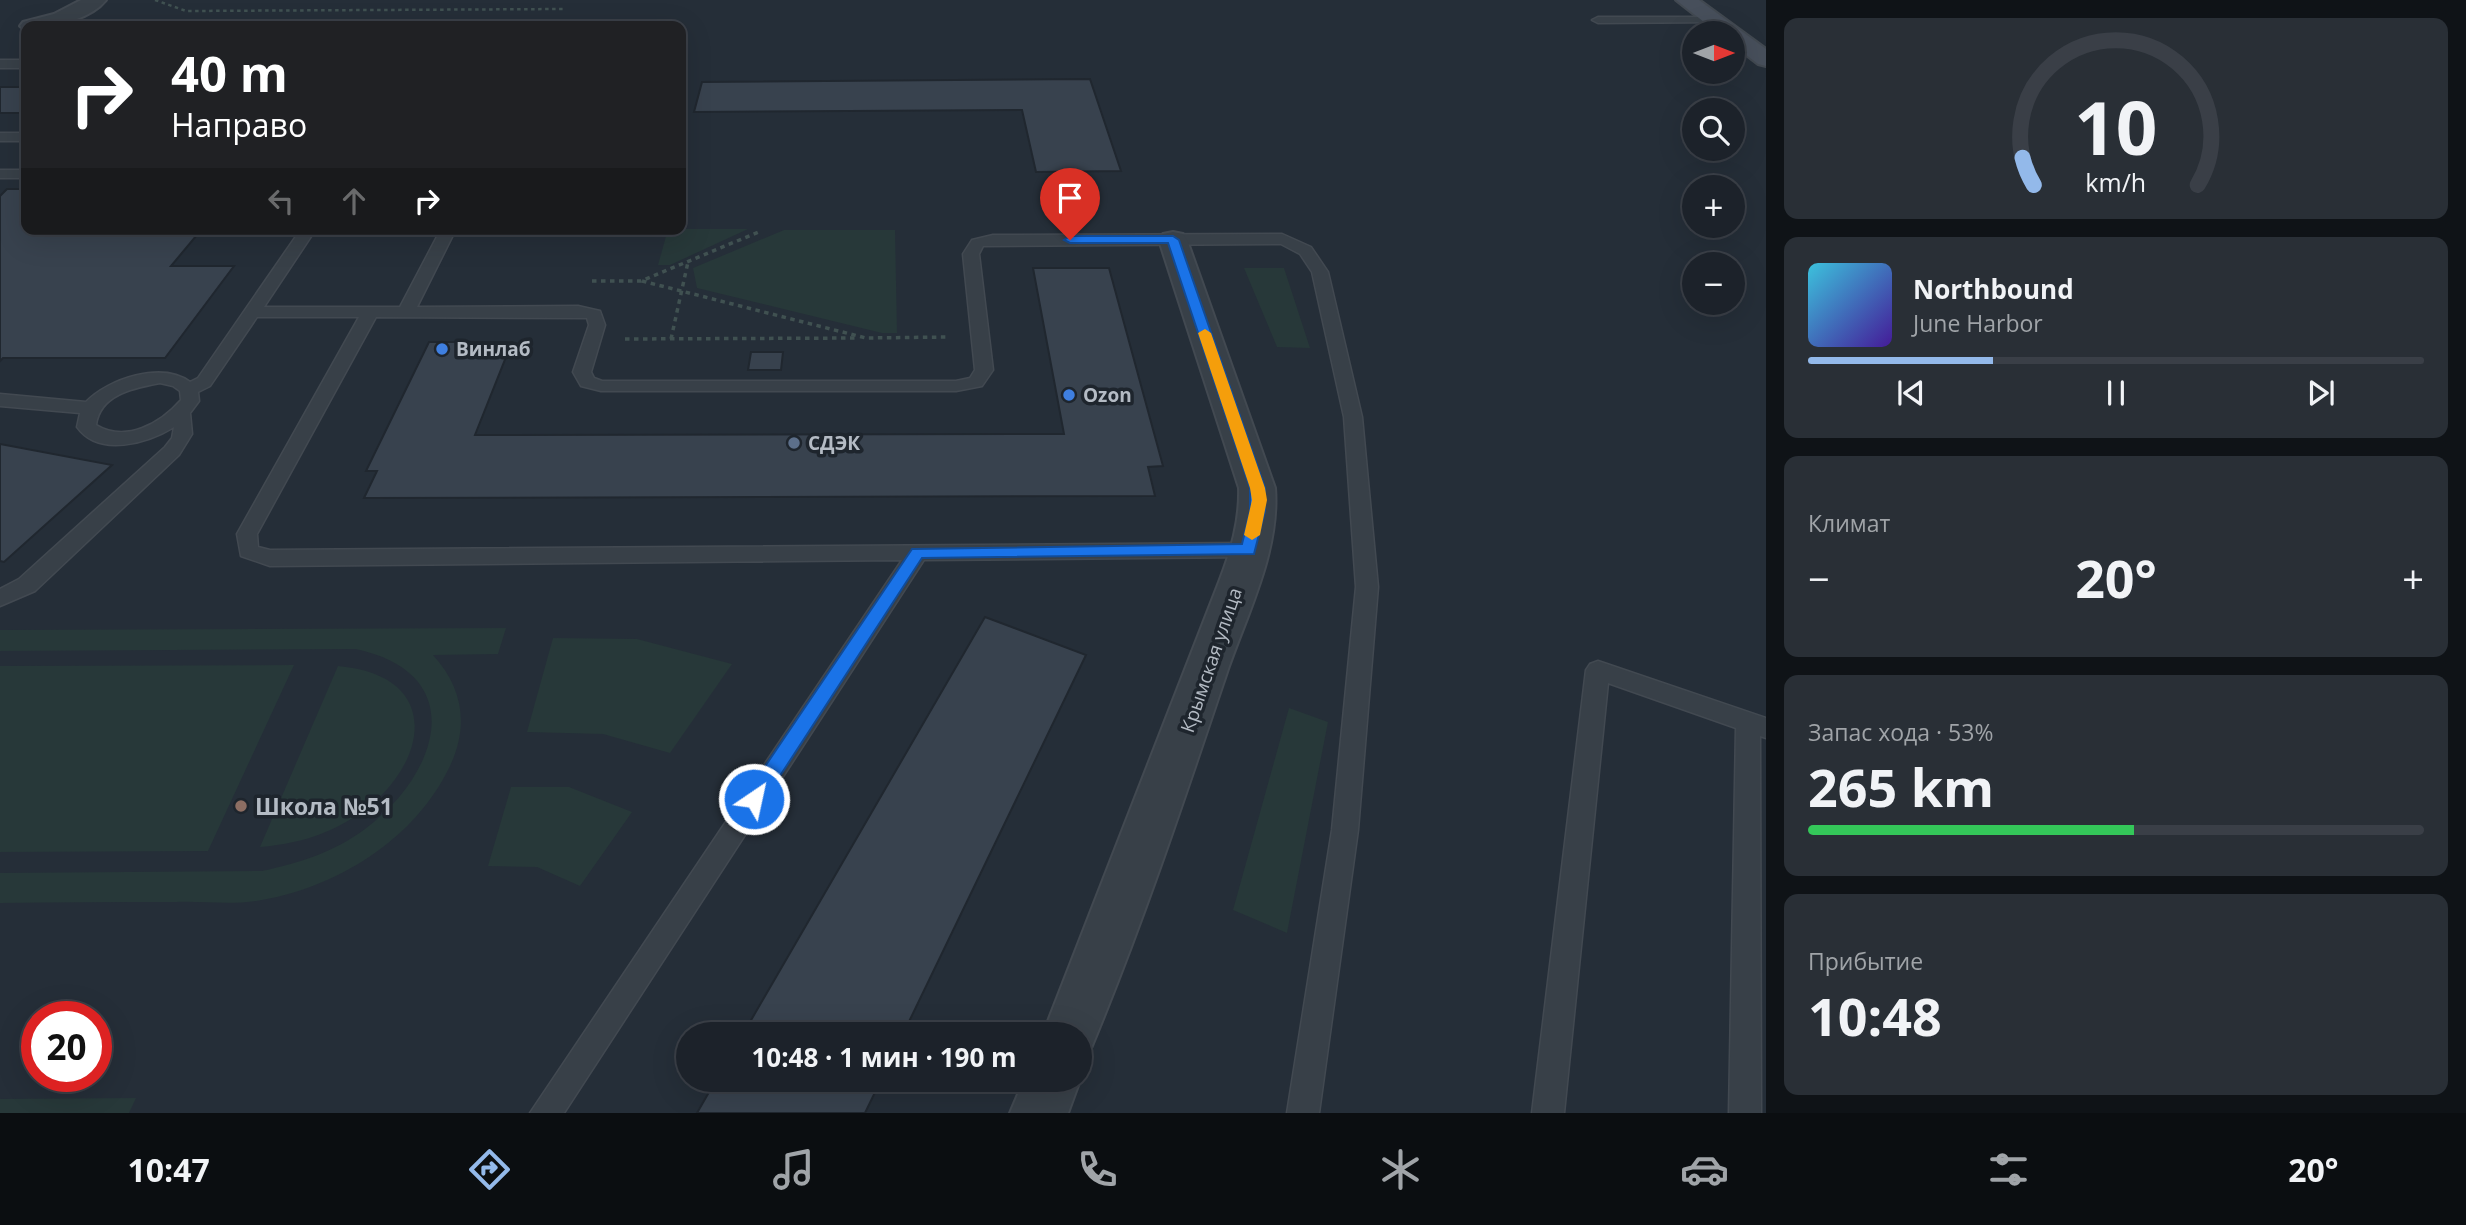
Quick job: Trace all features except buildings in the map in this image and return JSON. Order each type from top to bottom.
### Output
[{"type":"main road","points":[[1686,0],[1717,20],[1766,59]]},
{"type":"street","points":[[48,21],[61,18],[96,0]]},
{"type":"street","name":"Крымская улица","points":[[1075,1022],[1172,771],[1249,550],[1258,511],[1257,488],[1173,240]]},
{"type":"street","points":[[1039,1113],[1047,1092]]},
{"type":"lane","points":[[1598,20],[1717,20]]},
{"type":"lane","points":[[0,64],[21,64]]},
{"type":"lane","points":[[0,137],[21,137]]},
{"type":"lane","points":[[0,174],[21,174]]},
{"type":"lane","points":[[189,389],[204,382],[305,235]]},
{"type":"lane","points":[[406,312],[446,235]]},
{"type":"lane","points":[[251,312],[578,311],[594,315],[597,325],[582,372],[587,382],[601,386],[956,386],[976,382],[984,370],[971,254],[977,243],[993,240],[1282,239],[1298,243],[1309,250],[1320,272],[1353,417],[1367,587],[1345,831],[1303,1113]]},
{"type":"lane","points":[[370,312],[247,534],[248,551],[270,558],[1249,550]]},
{"type":"lane","points":[[138,381],[178,381],[189,389],[190,401],[181,414],[163,427],[139,436],[115,439],[96,436],[86,427],[86,415],[91,408],[115,390],[138,381]]},
{"type":"lane","points":[[0,400],[91,408]]},
{"type":"lane","points":[[0,598],[27,585],[172,451],[182,439],[185,429],[181,414]]},
{"type":"lane","points":[[546,1113],[918,553]]},
{"type":"lane","points":[[1548,1113],[1598,670],[1757,725],[1745,1113]]},
{"type":"path","points":[[155,0],[186,11],[565,9]]},
{"type":"path","points":[[641,281],[761,231]]},
{"type":"path","points":[[671,339],[688,261]]},
{"type":"path","points":[[586,281],[641,281],[866,338]]},
{"type":"path","points":[[592,339],[980,337]]},
{"type":"shaded area","points":[[686,229],[748,229],[670,265],[658,265],[666,235],[686,235]]},
{"type":"shaded area","points":[[784,230],[895,230],[897,333],[882,333],[697,288],[693,268]]},
{"type":"shaded area","points":[[1244,268],[1284,268],[1310,348],[1277,347]]},
{"type":"shaded area","points":[[506,628],[498,654],[433,655],[451,680],[460,708],[460,736],[450,766],[435,793],[416,817],[370,857],[343,873],[286,895],[246,902],[0,903],[0,873],[262,871],[316,856],[365,829],[391,806],[411,781],[425,754],[431,728],[429,702],[416,680],[392,662],[356,649],[0,651],[0,630]]},
{"type":"shaded area","points":[[553,638],[637,639],[732,664],[670,753],[603,734],[527,732]]},
{"type":"shaded area","points":[[294,665],[208,851],[0,852],[0,666]]},
{"type":"shaded area","points":[[338,666],[374,674],[398,688],[411,707],[415,729],[409,753],[396,778],[377,800],[351,819],[307,839],[260,847]]},
{"type":"shaded area","points":[[1289,708],[1328,722],[1287,933],[1233,910]]},
{"type":"shaded area","points":[[511,787],[569,787],[632,812],[580,886],[537,867],[488,866]]},
{"type":"shaded area","points":[[136,1098],[129,1113],[0,1113],[0,1099]]},
{"type":"slow traffic","points":[[1205,333],[1257,488],[1258,511],[1252,535]]},
{"type":"place","name":"Винлаб","points":[[442,349]]},
{"type":"place","name":"Ozon","points":[[1069,395]]},
{"type":"place","name":"СДЭК","points":[[794,443]]},
{"type":"place","name":"Школа №51","points":[[241,806]]},
{"type":"route","points":[[754,799],[918,553],[1249,550],[1258,511],[1257,488],[1173,240],[1070,240]]}]
